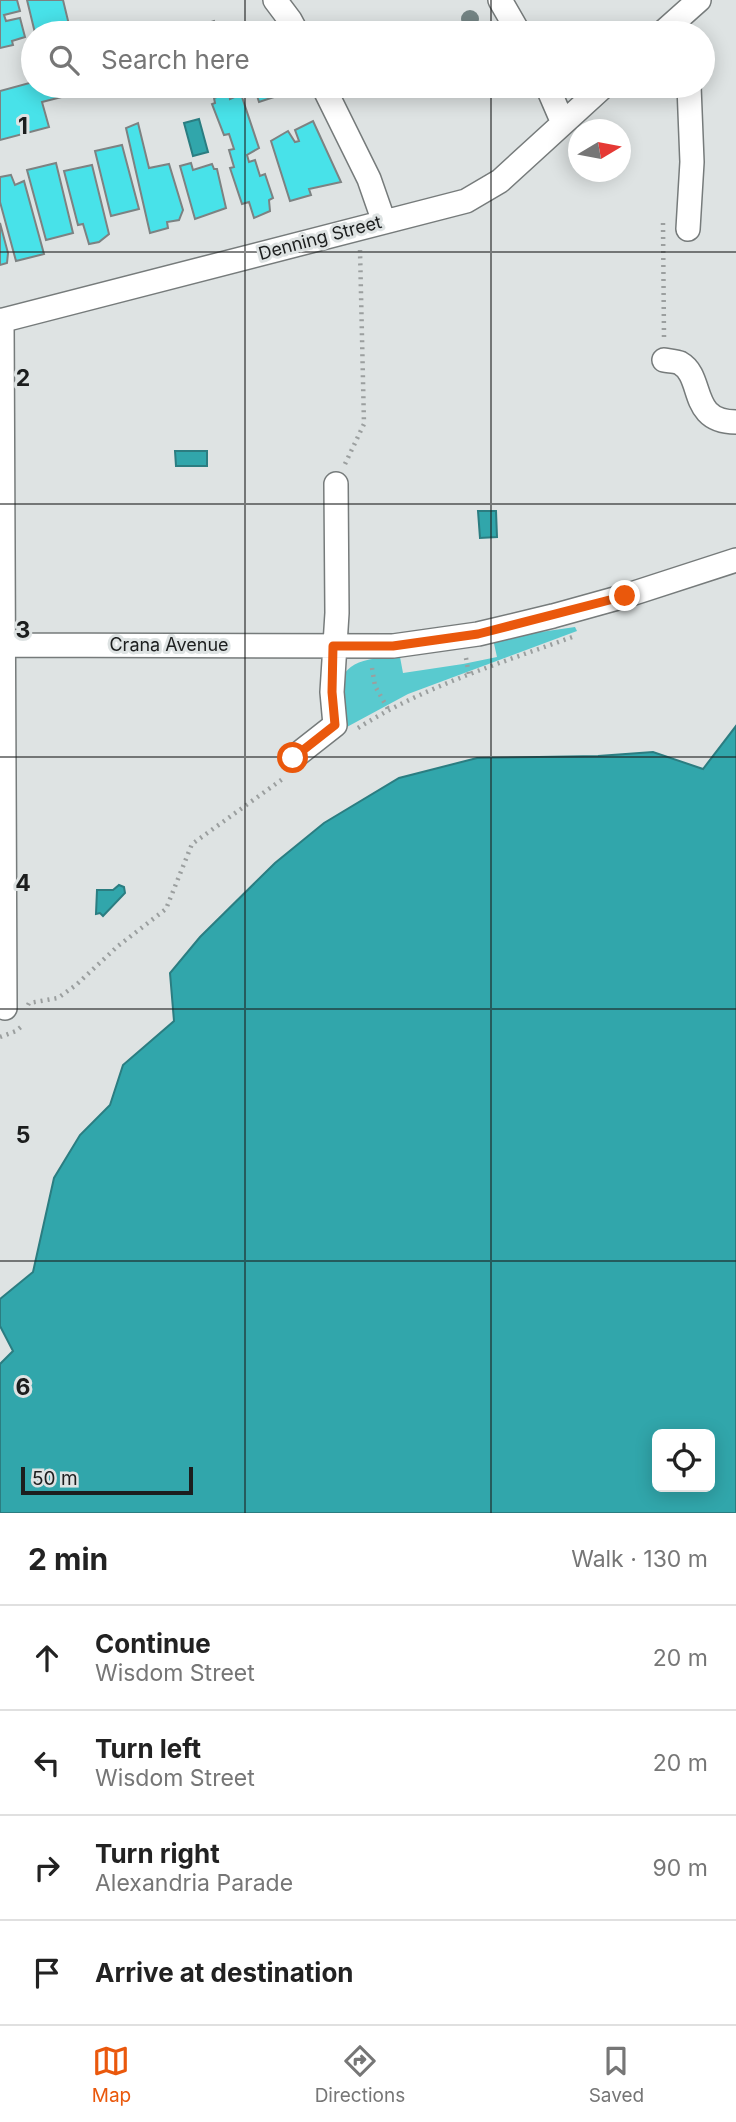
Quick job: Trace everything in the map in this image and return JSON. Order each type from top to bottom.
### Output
[{"type":"street","points":[[275,0],[290,21]]},
{"type":"street","points":[[500,0],[513,21]]},
{"type":"street","points":[[685,21],[699,0]]},
{"type":"street","points":[[329,98],[369,179],[384,222]]},
{"type":"street","points":[[552,98],[563,123]]},
{"type":"street","name":"Denning Street","points":[[1,321],[466,201],[500,181],[591,98]]},
{"type":"street","points":[[688,229],[692,162],[689,98]]},
{"type":"street","points":[[1,321],[5,1008]]},
{"type":"street","points":[[664,359],[681,363],[692,377],[705,410],[722,422],[733,422]]},
{"type":"street","points":[[292,766],[335,725],[332,692],[337,613],[336,484]]},
{"type":"street","name":"Crana Avenue","points":[[4,645],[393,646],[478,634],[625,596],[736,560]]},
{"type":"path","points":[[663,223],[664,359]]},
{"type":"path","points":[[336,484],[364,424],[359,229]]},
{"type":"path","points":[[355,729],[415,696],[587,631]]},
{"type":"path","points":[[371,646],[375,686],[388,709]]},
{"type":"path","points":[[29,1003],[58,998],[166,909],[192,844],[292,766]]},
{"type":"shaded area","points":[[199,119],[208,152],[193,156],[184,123]]},
{"type":"shaded area","points":[[175,451],[207,451],[207,466],[176,466]]},
{"type":"shaded area","points":[[478,511],[496,511],[497,537],[480,538]]},
{"type":"shaded area","points":[[575,627],[577,631],[408,694],[345,728],[339,695],[340,683],[351,667],[359,662],[400,657],[403,673],[463,664],[497,657],[493,639]]},
{"type":"shaded area","points":[[736,726],[736,1513],[0,1513],[0,1364],[13,1351],[0,1326],[0,1299],[33,1272],[54,1178],[80,1135],[110,1105],[123,1065],[174,1021],[170,973],[200,937],[275,863],[324,823],[399,778],[477,758],[598,756],[653,752],[703,769]]},
{"type":"shaded area","points":[[119,885],[124,887],[125,893],[103,916],[96,914],[97,890],[113,890]]},
{"type":"building","points":[[0,0],[17,0],[20,11],[4,15],[6,21],[20,18],[21,38],[12,41],[13,45],[0,48]]},
{"type":"building","points":[[27,0],[63,0],[68,21],[32,21]]},
{"type":"building","points":[[21,85],[21,98],[58,98],[42,102],[49,127],[0,140],[0,91]]},
{"type":"building","points":[[214,98],[242,98],[259,148],[247,155],[249,162],[255,160],[260,176],[265,174],[273,198],[269,200],[270,211],[254,218],[249,202],[242,204],[230,168],[234,167],[229,150],[234,149],[229,134],[224,135],[212,104],[215,103]]},
{"type":"building","points":[[313,121],[341,182],[309,189],[311,195],[290,201],[271,141],[288,131],[295,142],[299,141],[295,130]]},
{"type":"building","points":[[138,123],[149,168],[169,164],[183,210],[179,220],[167,222],[168,228],[150,233],[126,128]]},
{"type":"building","points":[[122,145],[139,209],[111,216],[95,151]]},
{"type":"building","points":[[56,163],[73,233],[46,240],[27,170]]},
{"type":"building","points":[[191,163],[193,170],[212,164],[214,169],[217,169],[226,208],[195,219],[180,166]]},
{"type":"building","points":[[92,165],[109,234],[99,242],[89,244],[83,224],[78,225],[64,171]]},
{"type":"building","points":[[11,175],[15,185],[24,181],[44,254],[16,261],[0,202],[0,177]]},
{"type":"building","points":[[0,223],[8,253],[7,263],[0,265]]},
{"type":"route","points":[[293,758],[335,725],[332,692],[333,646],[393,646],[478,634],[625,596]]}]
